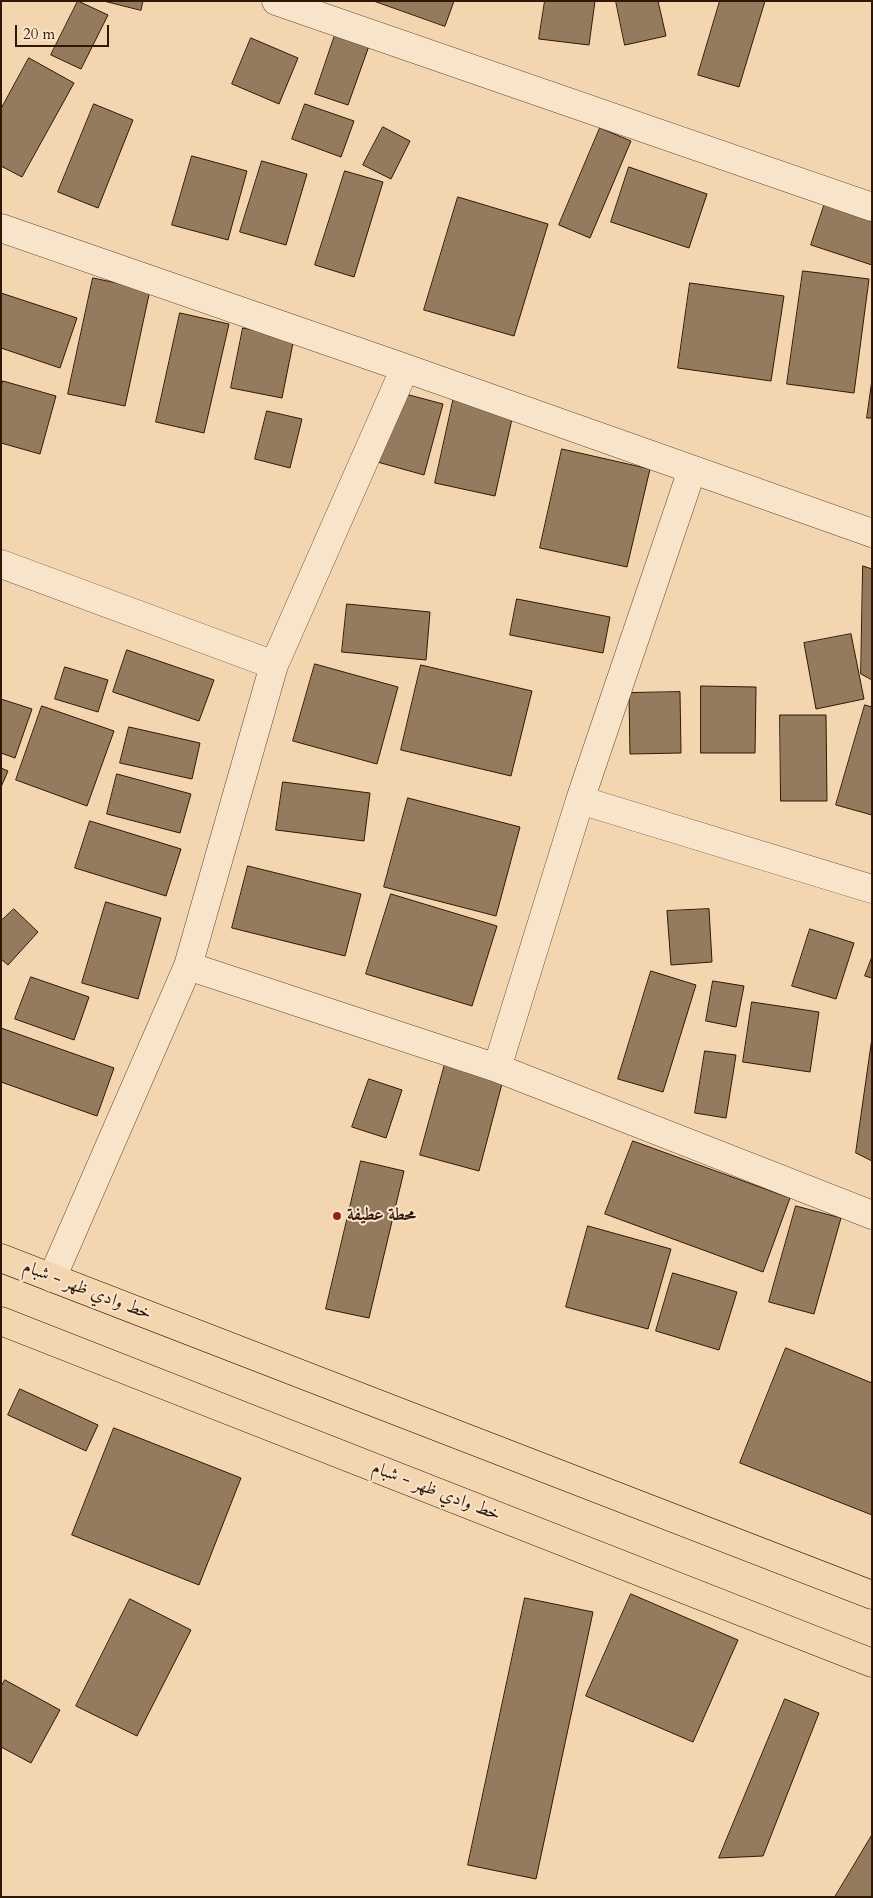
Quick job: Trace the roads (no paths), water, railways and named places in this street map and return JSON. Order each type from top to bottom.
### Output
[{"type":"main road","name":"خط وادي ظهر - شبام","points":[[1,1258],[872,1595]]},
{"type":"main road","name":"خط وادي ظهر - شبام","points":[[1,1321],[872,1663]]},
{"type":"street","points":[[276,1],[872,207]]},
{"type":"street","points":[[1,228],[872,533]]},
{"type":"street","points":[[52,1278],[188,966],[274,664],[405,368]]},
{"type":"street","points":[[496,1068],[580,800],[692,470]]},
{"type":"street","points":[[1,564],[274,664]]},
{"type":"street","points":[[580,800],[872,889]]},
{"type":"street","points":[[188,966],[496,1068],[872,1215]]},
{"type":"place","name":"محطة عطيفة","points":[[337,1216]]}]
